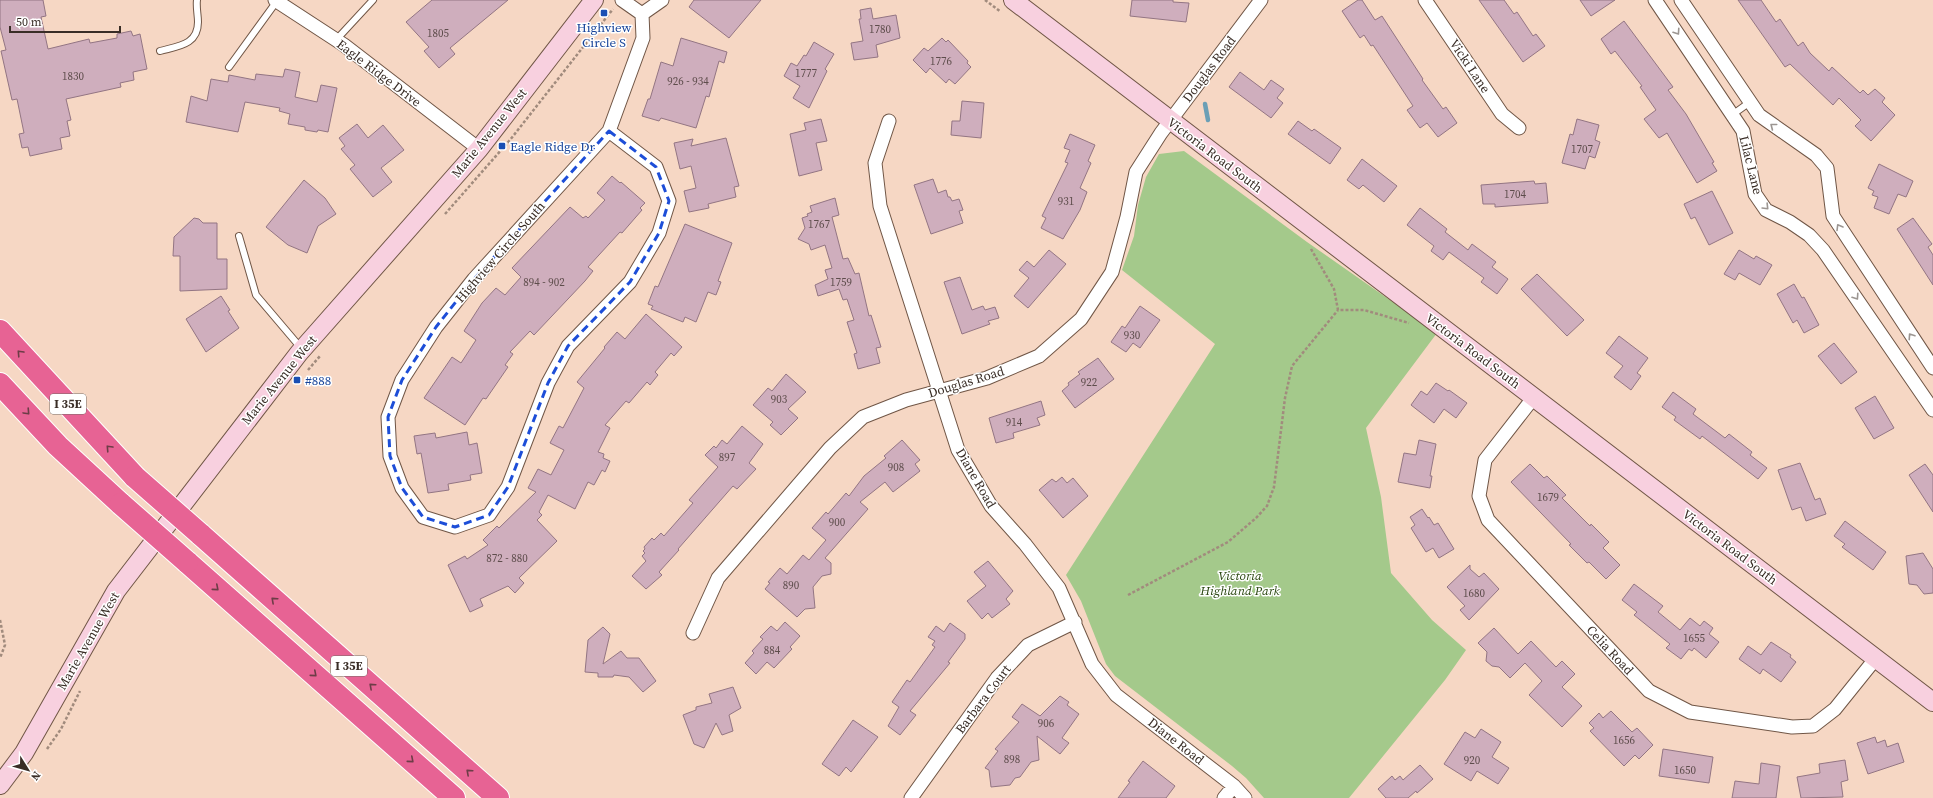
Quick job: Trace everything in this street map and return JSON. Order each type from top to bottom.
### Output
[{"type":"highway","name":"I 35E","points":[[0,331],[135,477],[498,798]]},
{"type":"highway","name":"I 35E","points":[[0,384],[58,446],[121,504],[454,798]]},
{"type":"street","name":"Marie Avenue West","points":[[0,785],[24,753],[116,591],[302,349],[479,149],[594,0]]},
{"type":"street","points":[[619,3],[642,14],[662,0]]},
{"type":"street","name":"Victoria Road South","points":[[1013,0],[1933,702]]},
{"type":"street","name":"Douglas Road","points":[[693,633],[718,578],[830,448],[863,417],[906,400],[987,378],[1039,356],[1081,319],[1112,272],[1127,217],[1136,172],[1170,120],[1261,0]]},
{"type":"street","name":"Vicki Lane","points":[[1425,0],[1502,114],[1519,128]]},
{"type":"street","name":"Lilac Lane","points":[[1655,0],[1743,131],[1755,194],[1766,210],[1790,222],[1809,235],[1823,250],[1933,410]]},
{"type":"street","points":[[1681,0],[1759,115],[1816,156],[1827,168],[1832,216],[1933,368]]},
{"type":"street","name":"Eagle Ridge Drive","points":[[276,1],[336,40],[479,149]]},
{"type":"street","name":"Highview Circle South","points":[[609,131],[656,167],[669,201],[659,233],[630,282],[568,346],[548,382],[508,486],[489,516],[455,527],[423,517],[402,488],[390,456],[388,416],[402,380],[436,327],[474,279],[609,131],[643,38],[642,14]]},
{"type":"street","name":"Diane Road","points":[[889,121],[875,163],[880,206],[958,450],[991,506],[1025,544],[1059,588],[1092,664],[1116,695],[1234,786],[1245,798]]},
{"type":"street","name":"Celia Road","points":[[1534,397],[1485,460],[1479,496],[1488,520],[1649,691],[1690,712],[1792,727],[1813,726],[1835,709],[1876,658]]},
{"type":"street","name":"Barbara Court","points":[[911,798],[997,678],[1028,645],[1074,622]]},
{"type":"street","points":[[1224,798],[1234,786]]},
{"type":"lane","points":[[160,50],[187,44],[196,36],[198,24],[195,0]]},
{"type":"lane","points":[[336,40],[372,0]]},
{"type":"lane","points":[[229,67],[276,1]]},
{"type":"lane","points":[[1732,115],[1750,102]]},
{"type":"lane","points":[[239,236],[256,295],[302,349]]},
{"type":"path","points":[[442,217],[510,140],[619,3]]},
{"type":"path","points":[[1128,595],[1228,542],[1256,518],[1267,506],[1274,487],[1285,398],[1292,366],[1338,310]]},
{"type":"path","points":[[305,374],[324,350]]},
{"type":"path","points":[[0,620],[5,645],[0,658]]},
{"type":"path","points":[[42,754],[61,729],[81,687]]},
{"type":"highlighted area","points":[[609,131],[656,167],[669,201],[659,233],[630,282],[568,346],[548,383],[508,487],[489,515],[455,527],[423,517],[402,488],[390,456],[388,417],[402,380],[436,327],[474,279]]},
{"type":"green space","name":"Victoria Highland Park","points":[[1184,151],[1307,242],[1437,333],[1366,428],[1381,497],[1391,573],[1432,620],[1466,650],[1445,680],[1349,798],[1264,798],[1246,778],[1232,766],[1115,676],[1106,664],[1081,601],[1066,575],[1215,344],[1122,270],[1134,236],[1138,205],[1146,177],[1159,154]]},
{"type":"building","points":[[0,0],[43,0],[46,16],[41,17],[48,49],[89,39],[90,43],[117,38],[117,34],[131,31],[133,36],[140,34],[147,69],[133,72],[134,80],[120,83],[121,87],[66,99],[71,120],[67,121],[70,136],[60,138],[62,149],[30,156],[28,147],[22,148],[19,134],[24,133],[17,99],[12,100],[1,51],[6,50],[0,27]]},
{"type":"building","points":[[432,0],[508,0],[450,48],[455,54],[439,68],[424,51],[429,47],[406,22]]},
{"type":"building","points":[[694,0],[761,0],[729,38],[689,7]]},
{"type":"building","points":[[1132,0],[1173,0],[1173,2],[1189,3],[1186,22],[1130,16]]},
{"type":"building","points":[[1358,0],[1362,0],[1375,20],[1382,16],[1423,79],[1422,80],[1443,109],[1446,107],[1457,123],[1438,137],[1427,123],[1420,128],[1407,110],[1413,106],[1373,45],[1371,46],[1364,35],[1360,38],[1342,11]]},
{"type":"building","points":[[1479,0],[1504,0],[1514,14],[1517,12],[1533,36],[1536,34],[1545,46],[1523,62]]},
{"type":"building","points":[[1580,0],[1615,0],[1591,16]]},
{"type":"building","points":[[1738,0],[1761,0],[1776,22],[1780,19],[1798,46],[1803,42],[1810,53],[1829,71],[1832,67],[1860,93],[1863,90],[1868,95],[1875,89],[1885,98],[1882,102],[1895,115],[1871,141],[1855,126],[1861,120],[1839,98],[1833,105],[1790,64],[1785,67]]},
{"type":"building","points":[[871,8],[873,19],[896,15],[900,38],[876,45],[878,57],[854,60],[851,43],[863,41],[859,19],[861,19],[860,10]]},
{"type":"building","points":[[1624,21],[1673,87],[1668,90],[1686,114],[1714,162],[1712,163],[1717,171],[1697,183],[1667,133],[1659,138],[1644,119],[1656,110],[1640,87],[1642,86],[1615,51],[1611,54],[1601,39]]},
{"type":"building","points":[[681,38],[727,52],[724,63],[719,61],[709,97],[706,96],[696,128],[661,118],[659,121],[642,116],[648,99],[650,99],[661,62],[673,66]]},
{"type":"building","points":[[942,38],[946,42],[948,40],[968,61],[967,63],[971,67],[955,84],[949,79],[946,83],[930,68],[926,73],[913,60],[924,48],[928,51]]},
{"type":"building","points":[[814,42],[834,54],[825,69],[827,71],[809,108],[793,98],[800,86],[784,76],[791,63],[797,66],[804,55],[806,56]]},
{"type":"building","points":[[285,69],[300,72],[295,97],[317,102],[321,85],[337,88],[328,132],[305,130],[305,127],[288,124],[290,114],[279,111],[280,108],[245,102],[238,132],[186,122],[191,96],[207,101],[211,79],[228,82],[229,75],[255,80],[256,74],[283,77]]},
{"type":"building","points":[[1240,72],[1264,90],[1271,80],[1284,89],[1277,98],[1283,103],[1271,118],[1229,87]]},
{"type":"building","points":[[962,101],[984,103],[981,138],[951,135],[952,121],[960,121]]},
{"type":"building","points":[[821,119],[827,141],[816,143],[822,170],[799,176],[790,134],[806,130],[804,123]]},
{"type":"building","points":[[1577,119],[1599,125],[1595,140],[1600,142],[1595,158],[1589,156],[1585,169],[1562,163],[1570,134],[1573,135]]},
{"type":"building","points":[[1298,121],[1312,131],[1314,129],[1341,148],[1330,164],[1288,134]]},
{"type":"building","points":[[357,124],[368,138],[383,125],[404,150],[381,168],[392,182],[373,197],[350,169],[355,165],[341,149],[345,146],[339,138]]},
{"type":"building","points":[[1070,134],[1095,145],[1088,161],[1091,163],[1080,188],[1087,192],[1080,210],[1063,239],[1041,228],[1046,218],[1042,216],[1068,163],[1065,162],[1070,150],[1064,148]]},
{"type":"building","points":[[726,138],[739,186],[734,187],[736,197],[708,204],[709,208],[689,212],[684,191],[696,188],[691,166],[680,169],[674,143],[693,139],[691,146]]},
{"type":"building","points":[[1362,159],[1397,186],[1384,202],[1363,185],[1359,189],[1347,180]]},
{"type":"building","points":[[1879,164],[1913,181],[1906,197],[1898,194],[1889,214],[1874,208],[1878,197],[1872,195],[1874,191],[1868,188]]},
{"type":"building","points":[[612,176],[645,203],[640,208],[642,210],[622,233],[620,232],[588,267],[593,271],[585,281],[534,335],[530,331],[510,352],[513,354],[505,365],[508,367],[486,399],[483,398],[465,425],[424,398],[452,357],[461,363],[476,340],[464,331],[482,303],[496,288],[505,295],[521,277],[512,268],[570,207],[583,218],[586,216],[588,218],[605,200],[597,193]]},
{"type":"building","points":[[933,179],[938,193],[946,190],[948,197],[950,197],[952,201],[959,199],[963,210],[959,211],[963,223],[931,234],[914,185]]},
{"type":"building","points":[[304,180],[325,198],[336,214],[318,226],[307,253],[288,245],[266,227]]},
{"type":"building","points":[[1534,181],[1535,184],[1546,183],[1548,203],[1495,207],[1495,204],[1483,204],[1481,185]]},
{"type":"building","points":[[1712,191],[1733,233],[1709,245],[1695,217],[1691,219],[1684,204]]},
{"type":"building","points":[[835,198],[839,215],[832,217],[843,259],[848,258],[855,274],[859,273],[869,316],[871,315],[881,347],[876,348],[880,363],[858,369],[854,354],[857,353],[847,322],[854,320],[847,299],[843,300],[839,289],[818,296],[815,285],[828,279],[825,270],[832,268],[825,245],[811,250],[809,244],[798,239],[805,228],[802,218],[808,216],[807,214],[812,212],[810,206]]},
{"type":"building","points":[[1420,208],[1447,229],[1445,232],[1468,250],[1472,244],[1496,262],[1492,267],[1508,279],[1497,294],[1481,282],[1484,278],[1449,252],[1443,260],[1431,251],[1434,246],[1407,225]]},
{"type":"building","points":[[194,218],[199,219],[203,223],[217,223],[217,259],[227,259],[227,289],[180,291],[180,256],[173,256],[174,237]]},
{"type":"building","points":[[1913,218],[1932,244],[1928,247],[1933,255],[1933,285],[1897,229]]},
{"type":"building","points":[[685,224],[732,243],[718,281],[721,282],[716,295],[708,292],[696,322],[685,317],[683,322],[651,309],[653,306],[648,304],[655,286],[658,287]]},
{"type":"building","points":[[1049,250],[1066,264],[1028,308],[1014,296],[1029,278],[1019,270],[1027,261],[1034,267]]},
{"type":"building","points":[[1739,250],[1754,259],[1756,256],[1772,265],[1760,285],[1739,273],[1735,280],[1724,274]]},
{"type":"building","points":[[1537,274],[1584,320],[1567,336],[1521,289]]},
{"type":"building","points":[[960,277],[972,310],[983,306],[985,310],[995,307],[999,318],[988,321],[990,324],[962,334],[944,282]]},
{"type":"building","points":[[1794,284],[1802,298],[1804,297],[1819,325],[1804,333],[1797,320],[1793,323],[1777,294]]},
{"type":"building","points":[[221,296],[230,310],[228,311],[239,328],[206,352],[186,319]]},
{"type":"building","points":[[1140,306],[1160,320],[1140,348],[1133,343],[1126,352],[1111,342],[1122,326],[1125,328]]},
{"type":"building","points":[[646,314],[682,347],[674,356],[671,353],[655,372],[658,375],[650,385],[647,382],[629,403],[626,401],[605,425],[610,428],[598,452],[604,454],[603,458],[610,461],[605,472],[602,470],[594,485],[588,482],[575,509],[548,495],[539,512],[542,515],[537,520],[557,541],[519,578],[524,583],[515,593],[508,586],[480,599],[483,606],[470,612],[448,565],[465,556],[467,559],[488,545],[483,540],[497,526],[499,528],[536,492],[528,488],[538,469],[551,475],[564,450],[550,443],[559,426],[563,428],[584,388],[577,382],[617,332],[625,339]]},
{"type":"building","points":[[1619,336],[1648,358],[1637,373],[1641,376],[1631,390],[1614,377],[1623,366],[1606,353]]},
{"type":"building","points":[[1834,343],[1857,372],[1841,384],[1818,356]]},
{"type":"building","points":[[1098,358],[1114,379],[1075,408],[1062,391],[1069,385],[1068,383],[1080,374],[1078,372]]},
{"type":"building","points":[[786,374],[806,392],[788,409],[798,418],[781,435],[770,425],[773,422],[753,405],[768,388],[772,391]]},
{"type":"building","points":[[1436,383],[1467,403],[1456,418],[1444,409],[1434,423],[1411,405],[1421,391],[1427,395]]},
{"type":"building","points":[[1673,392],[1696,409],[1693,414],[1725,438],[1729,434],[1752,452],[1750,455],[1767,468],[1758,479],[1702,436],[1700,439],[1674,420],[1676,417],[1662,407]]},
{"type":"building","points":[[1875,396],[1894,428],[1874,439],[1855,408]]},
{"type":"building","points":[[1041,401],[1045,415],[1037,418],[1040,425],[1013,433],[1014,438],[996,443],[989,418]]},
{"type":"building","points":[[742,426],[763,444],[749,463],[756,469],[737,489],[733,486],[659,572],[662,575],[646,589],[632,576],[646,561],[642,556],[645,553],[643,551],[645,549],[644,547],[652,538],[654,540],[661,533],[664,536],[693,503],[689,500],[718,467],[705,455],[714,446],[716,448],[722,440],[727,444]]},
{"type":"building","points":[[467,432],[469,445],[477,443],[482,473],[470,475],[471,480],[448,484],[449,490],[428,493],[421,453],[417,454],[414,436],[435,433],[436,438]]},
{"type":"building","points":[[902,440],[920,460],[915,464],[920,471],[893,492],[885,482],[860,502],[868,509],[825,558],[831,563],[831,574],[822,576],[813,587],[815,608],[805,609],[797,617],[765,589],[770,583],[768,582],[780,568],[787,574],[803,555],[809,560],[826,540],[812,528],[826,512],[828,514],[846,493],[849,496],[864,476],[886,458],[884,456]]},
{"type":"building","points":[[1419,440],[1436,444],[1430,476],[1432,476],[1430,488],[1398,482],[1404,453],[1416,455]]},
{"type":"building","points":[[1800,463],[1815,500],[1820,498],[1826,514],[1806,521],[1801,507],[1792,510],[1778,470]]},
{"type":"building","points":[[1530,464],[1544,478],[1547,476],[1566,495],[1562,498],[1590,526],[1591,524],[1609,542],[1603,548],[1620,565],[1606,579],[1569,545],[1571,544],[1511,482]]},
{"type":"building","points":[[1925,464],[1933,475],[1933,512],[1909,475]]},
{"type":"building","points":[[1062,477],[1067,483],[1073,478],[1088,496],[1063,518],[1039,490],[1052,479],[1056,482]]},
{"type":"building","points":[[1422,509],[1434,525],[1438,523],[1454,549],[1439,558],[1433,548],[1426,552],[1411,528],[1415,525],[1410,517]]},
{"type":"building","points":[[1845,521],[1886,552],[1873,570],[1842,547],[1845,544],[1834,536]]},
{"type":"building","points":[[1923,553],[1933,569],[1933,593],[1924,594],[1917,585],[1909,584],[1906,556]]},
{"type":"building","points":[[988,561],[1013,591],[1006,599],[1010,604],[992,618],[988,613],[982,619],[967,601],[986,586],[974,572]]},
{"type":"building","points":[[1470,565],[1470,569],[1479,577],[1484,573],[1499,589],[1469,620],[1460,610],[1465,606],[1447,587]]},
{"type":"building","points":[[1634,584],[1663,606],[1658,612],[1680,630],[1690,618],[1700,626],[1704,621],[1713,628],[1709,634],[1719,642],[1706,658],[1694,648],[1692,651],[1689,649],[1681,659],[1666,648],[1670,644],[1634,615],[1637,612],[1622,600]]},
{"type":"building","points":[[785,622],[800,636],[790,647],[792,649],[774,668],[767,662],[756,674],[745,663],[754,653],[752,651],[763,639],[760,637],[771,626],[777,631]]},
{"type":"building","points":[[950,623],[965,634],[965,639],[948,662],[950,663],[910,711],[916,715],[900,735],[888,726],[899,707],[892,702],[907,680],[910,682],[935,647],[932,645],[935,641],[928,637],[936,626],[944,632]]},
{"type":"building","points":[[603,627],[610,634],[603,664],[621,651],[627,658],[639,658],[656,681],[643,692],[629,677],[614,675],[613,677],[598,677],[598,673],[585,672],[588,640]]},
{"type":"building","points":[[1494,628],[1518,654],[1531,641],[1556,667],[1562,661],[1575,674],[1562,687],[1582,706],[1562,727],[1529,695],[1542,681],[1525,663],[1510,678],[1499,667],[1492,666],[1486,661],[1487,652],[1478,643]]},
{"type":"building","points":[[1771,642],[1791,655],[1790,657],[1796,662],[1781,682],[1763,669],[1760,674],[1739,659],[1748,646],[1761,655]]},
{"type":"building","points":[[733,687],[741,708],[729,715],[733,731],[722,735],[716,723],[704,748],[694,744],[683,715],[696,710],[696,707],[712,703],[709,694]]},
{"type":"building","points":[[1060,696],[1069,702],[1067,705],[1079,714],[1062,738],[1069,743],[1060,754],[1037,736],[1039,760],[1031,762],[1020,777],[1015,778],[1010,785],[991,787],[989,770],[985,768],[998,751],[995,749],[1019,722],[1012,717],[1022,704],[1040,716]]},
{"type":"building","points":[[1611,711],[1632,732],[1637,728],[1653,745],[1639,759],[1635,755],[1624,766],[1590,731],[1594,728],[1589,723],[1599,713],[1603,718]]},
{"type":"building","points":[[853,720],[878,737],[851,772],[846,767],[839,776],[822,764]]},
{"type":"building","points":[[1481,729],[1501,742],[1492,757],[1509,768],[1498,784],[1477,771],[1471,781],[1444,764],[1465,732],[1475,738]]},
{"type":"building","points":[[1875,737],[1877,743],[1885,740],[1887,747],[1898,743],[1904,762],[1868,774],[1857,743]]},
{"type":"building","points":[[1663,749],[1713,757],[1709,783],[1659,776]]},
{"type":"building","points":[[1845,760],[1848,780],[1841,782],[1843,797],[1801,798],[1797,777],[1820,773],[1819,764]]},
{"type":"building","points":[[1143,761],[1175,786],[1166,798],[1118,798],[1130,782],[1128,781]]},
{"type":"building","points":[[1761,763],[1780,766],[1776,798],[1732,798],[1735,781],[1759,784]]},
{"type":"building","points":[[1420,765],[1433,779],[1417,793],[1416,791],[1408,798],[1386,798],[1378,789],[1392,776],[1395,780],[1400,776],[1403,780]]},
{"type":"waterway","points":[[1205,104],[1208,120]]},
{"type":"place","name":"Highview Circle S","points":[[604,13]]},
{"type":"place","name":"Eagle Ridge Dr","points":[[502,146]]},
{"type":"place","name":"#888","points":[[297,380]]}]
